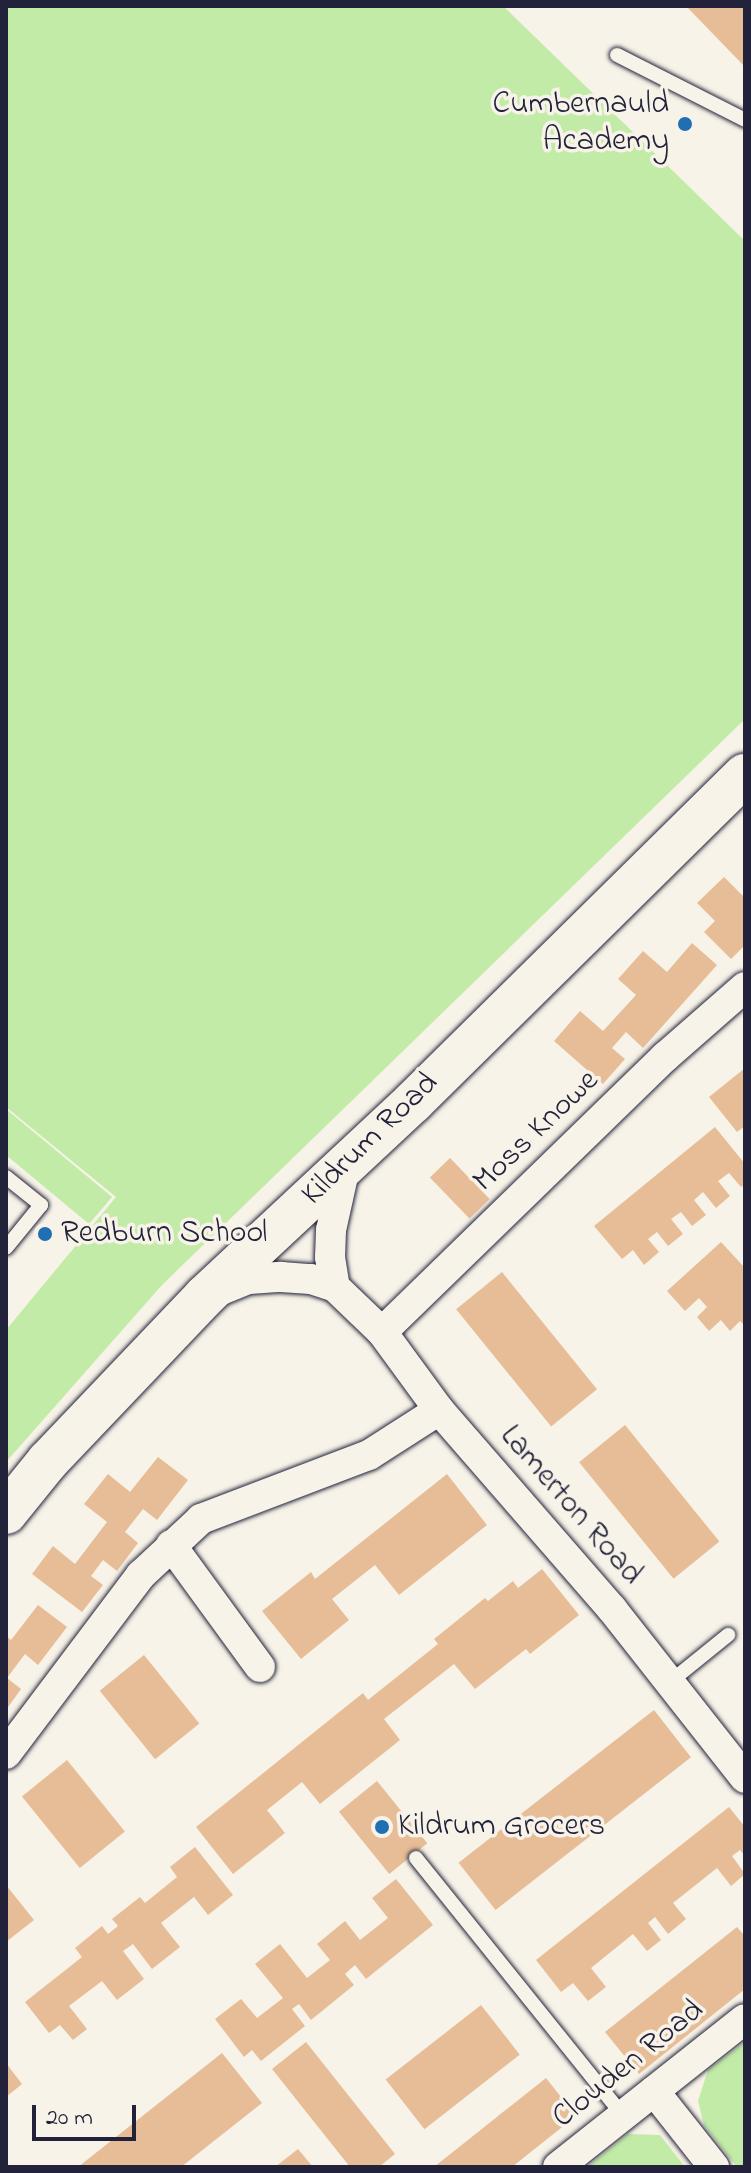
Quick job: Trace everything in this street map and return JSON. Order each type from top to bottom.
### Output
[{"type":"street","name":"Kildrum Road","points":[[6,1513],[48,1461],[205,1296],[345,1167],[745,775]]},
{"type":"street","name":"Moss Knowe","points":[[382,1332],[665,1057],[745,987]]},
{"type":"street","points":[[205,1296],[249,1279],[311,1279],[335,1287],[330,1257],[331,1230],[345,1167]]},
{"type":"street","name":"Lamerton Road","points":[[335,1287],[382,1332],[439,1410],[612,1609],[745,1778]]},
{"type":"street","points":[[6,1754],[141,1575],[201,1519],[369,1455],[439,1410]]},
{"type":"street","points":[[171,1545],[260,1667]]},
{"type":"street","name":"Clouden Road","points":[[558,2167],[745,2019]]},
{"type":"street","points":[[654,2091],[714,2167]]},
{"type":"lane","points":[[617,55],[745,120]]},
{"type":"lane","points":[[6,1177],[41,1205],[6,1248]]},
{"type":"lane","points":[[670,1682],[728,1635]]},
{"type":"lane","points":[[416,1858],[623,2115]]},
{"type":"green space","points":[[6,6],[503,6],[745,241],[745,719],[162,1285],[6,1462],[6,1330],[116,1197],[6,1107]]},
{"type":"green space","points":[[6,1109],[112,1197],[89,1224],[6,1155]]},
{"type":"green space","points":[[745,2042],[745,2167],[737,2167],[704,2125],[698,2101],[708,2070]]},
{"type":"green space","points":[[628,2134],[660,2135],[685,2167],[587,2167]]},
{"type":"building","points":[[686,6],[745,6],[745,67]]},
{"type":"building","points":[[724,877],[743,896],[745,894],[745,945],[731,959],[704,932],[715,921],[697,903]]},
{"type":"building","points":[[692,943],[717,965],[643,1048],[626,1032],[612,1048],[625,1059],[603,1084],[554,1041],[580,1011],[603,1031],[636,995],[618,979],[643,951],[667,972]]},
{"type":"building","points":[[745,1068],[745,1126],[737,1132],[709,1097]]},
{"type":"building","points":[[715,1127],[745,1164],[745,1184],[741,1187],[729,1173],[718,1181],[730,1196],[716,1208],[703,1192],[694,1200],[706,1215],[692,1226],[681,1212],[671,1219],[683,1234],[668,1246],[657,1232],[648,1239],[659,1252],[644,1265],[633,1250],[622,1259],[594,1226]]},
{"type":"building","points":[[450,1158],[490,1199],[469,1218],[430,1177]]},
{"type":"building","points":[[721,1242],[745,1268],[745,1326],[740,1321],[730,1331],[721,1320],[709,1331],[697,1317],[707,1307],[699,1298],[685,1311],[667,1291]]},
{"type":"building","points":[[502,1272],[597,1389],[551,1426],[456,1309]]},
{"type":"building","points":[[625,1425],[719,1542],[674,1579],[579,1462]]},
{"type":"building","points":[[158,1457],[188,1480],[157,1520],[143,1509],[125,1532],[138,1543],[117,1571],[103,1560],[91,1576],[103,1585],[82,1612],[32,1574],[53,1546],[75,1564],[107,1522],[84,1504],[108,1474],[130,1492]]},
{"type":"building","points":[[447,1474],[487,1525],[399,1595],[375,1565],[332,1599],[349,1620],[301,1659],[262,1611],[311,1572],[315,1579]]},
{"type":"building","points":[[542,1569],[579,1615],[530,1654],[526,1649],[475,1689],[454,1664],[384,1719],[400,1740],[320,1804],[302,1782],[267,1810],[285,1833],[233,1874],[196,1827],[363,1693],[368,1700],[438,1644],[434,1639],[485,1598],[488,1601],[513,1581],[518,1588]]},
{"type":"building","points":[[38,1605],[67,1627],[38,1665],[25,1654],[7,1678],[21,1689],[6,1710],[6,1636],[11,1640]]},
{"type":"building","points":[[144,1655],[199,1723],[155,1759],[100,1691]]},
{"type":"building","points":[[654,1710],[691,1757],[496,1910],[459,1863]]},
{"type":"building","points":[[67,1760],[125,1831],[80,1868],[22,1797]]},
{"type":"building","name":"Kildrum Grocers","points":[[377,1781],[427,1843],[389,1874],[339,1812]]},
{"type":"building","points":[[729,1807],[745,1827],[745,1856],[740,1850],[732,1856],[745,1874],[731,1886],[717,1868],[673,1903],[686,1919],[668,1934],[655,1917],[648,1923],[661,1940],[647,1951],[633,1934],[591,1968],[606,1987],[588,2001],[573,1983],[561,1992],[536,1960]]},
{"type":"building","points":[[195,1847],[233,1895],[208,1915],[194,1897],[161,1923],[180,1947],[152,1969],[133,1944],[123,1951],[144,1979],[117,2000],[102,1981],[69,2006],[87,2029],[73,2040],[60,2025],[49,2033],[25,2002],[82,1957],[75,1948],[102,1926],[108,1934],[118,1926],[112,1919],[140,1897],[145,1903],[177,1877],[170,1867]]},
{"type":"building","points":[[396,1879],[433,1925],[366,1979],[355,1965],[345,1974],[354,1985],[311,2020],[299,2004],[292,2009],[305,2026],[261,2061],[252,2050],[244,2057],[215,2019],[241,1999],[257,2018],[283,1998],[255,1964],[280,1944],[307,1978],[330,1960],[317,1944],[345,1921],[360,1940],[388,1918],[372,1898]]},
{"type":"building","points":[[6,1885],[34,1920],[6,1942]]},
{"type":"building","points":[[737,1927],[745,1936],[745,1989],[639,2074],[605,2032]]},
{"type":"building","points":[[481,2005],[520,2055],[424,2129],[386,2079]]},
{"type":"building","points":[[306,2042],[395,2154],[379,2167],[350,2167],[272,2069]]},
{"type":"building","points":[[222,2053],[262,2103],[181,2167],[78,2167]]},
{"type":"building","points":[[6,2063],[22,2084],[6,2097]]},
{"type":"building","points":[[546,2078],[576,2116],[512,2167],[434,2167]]},
{"type":"building","points":[[298,2149],[313,2167],[275,2167]]},
{"type":"place","name":"Cumbernauld Academy","points":[[685,124]]},
{"type":"place","name":"Redburn School","points":[[45,1234]]},
{"type":"place","name":"Kildrum Grocers","points":[[382,1827]]}]
